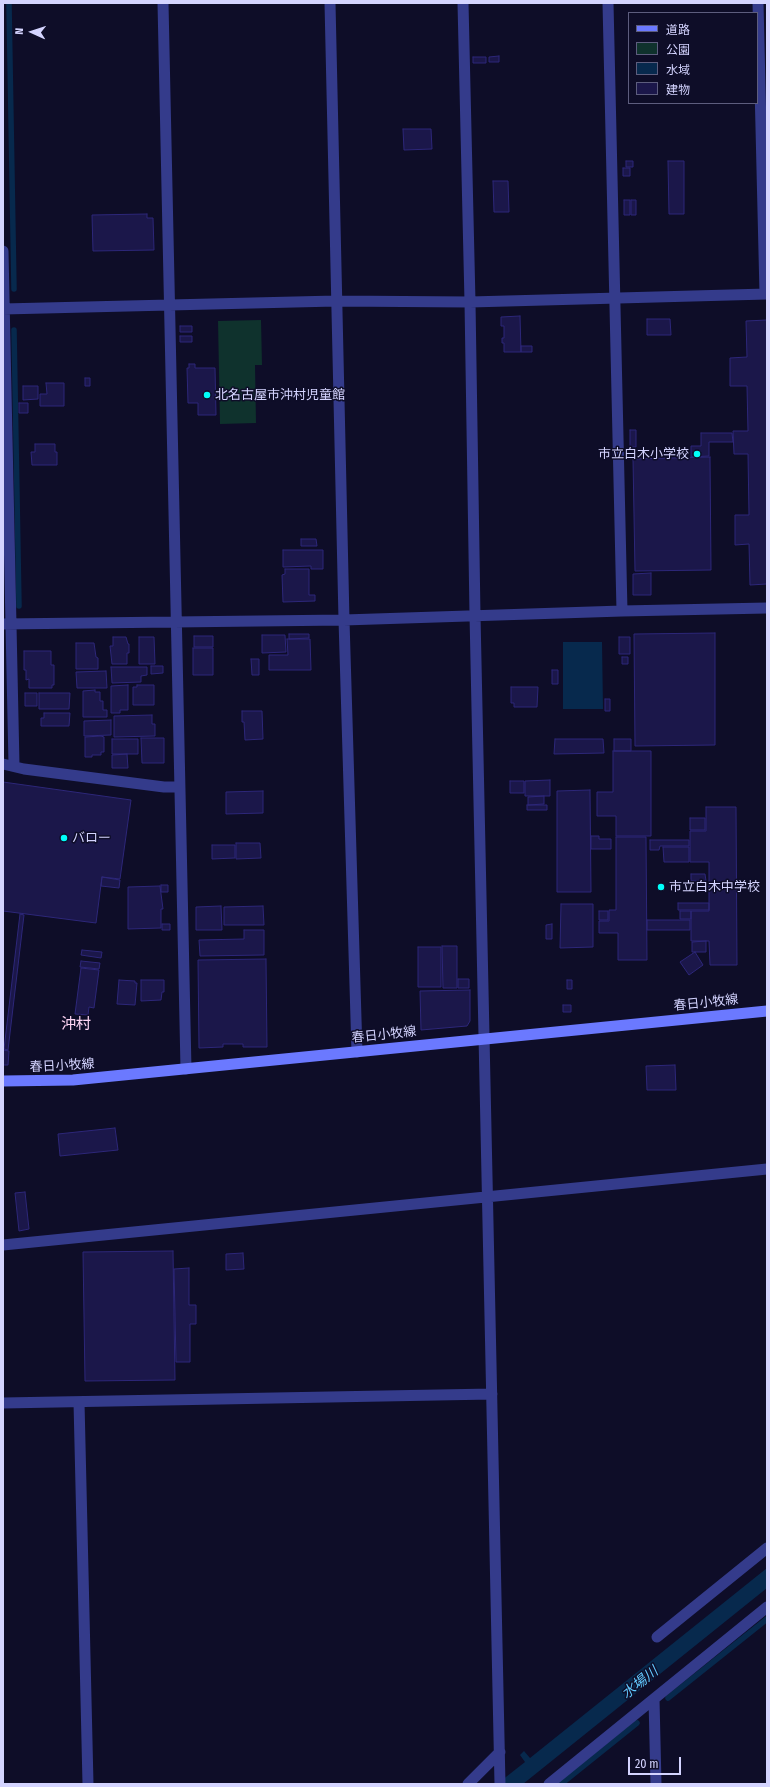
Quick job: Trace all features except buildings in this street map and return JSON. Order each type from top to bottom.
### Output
[{"type":"main road","name":"春日小牧線","points":[[3,1081],[73,1080],[767,1011]]},
{"type":"street","points":[[163,3],[186,1069]]},
{"type":"street","points":[[330,3],[344,620],[357,1052]]},
{"type":"street","points":[[463,3],[500,1784]]},
{"type":"street","points":[[608,3],[622,611]]},
{"type":"street","points":[[4,309],[170,304],[470,302],[766,294],[758,3]]},
{"type":"street","points":[[3,251],[8,765],[24,769],[164,787],[179,787]]},
{"type":"street","points":[[7,624],[344,620],[475,615],[767,608]]},
{"type":"street","points":[[3,1245],[488,1198],[767,1169]]},
{"type":"street","points":[[3,1403],[492,1394]]},
{"type":"street","points":[[79,1402],[88,1784]]},
{"type":"street","points":[[657,1637],[767,1548]]},
{"type":"street","points":[[549,1784],[767,1608]]},
{"type":"street","points":[[654,1699],[656,1784]]},
{"type":"street","points":[[468,1784],[500,1755]]},
{"type":"green space","points":[[261,320],[262,365],[255,365],[256,423],[220,424],[218,321]]},
{"type":"water","points":[[563,642],[602,642],[603,709],[563,709]]},
{"type":"water","name":"水場川","points":[[767,1568],[767,1588],[523,1784],[497,1784],[525,1762],[520,1755],[524,1751],[530,1758]]},
{"type":"waterway","points":[[9,4],[14,289]]},
{"type":"waterway","points":[[14,330],[19,606]]},
{"type":"waterway","points":[[668,1698],[767,1619]]},
{"type":"waterway","points":[[561,1784],[637,1723]]},
{"type":"place","name":"北名古屋市沖村児童館","points":[[207,395]]},
{"type":"place","name":"市立白木小学校","points":[[697,454]]},
{"type":"place","name":"バロー","points":[[64,838]]},
{"type":"place","name":"市立白木中学校","points":[[661,887]]},
{"type":"district","name":"沖村","points":[[76,1025]]}]
